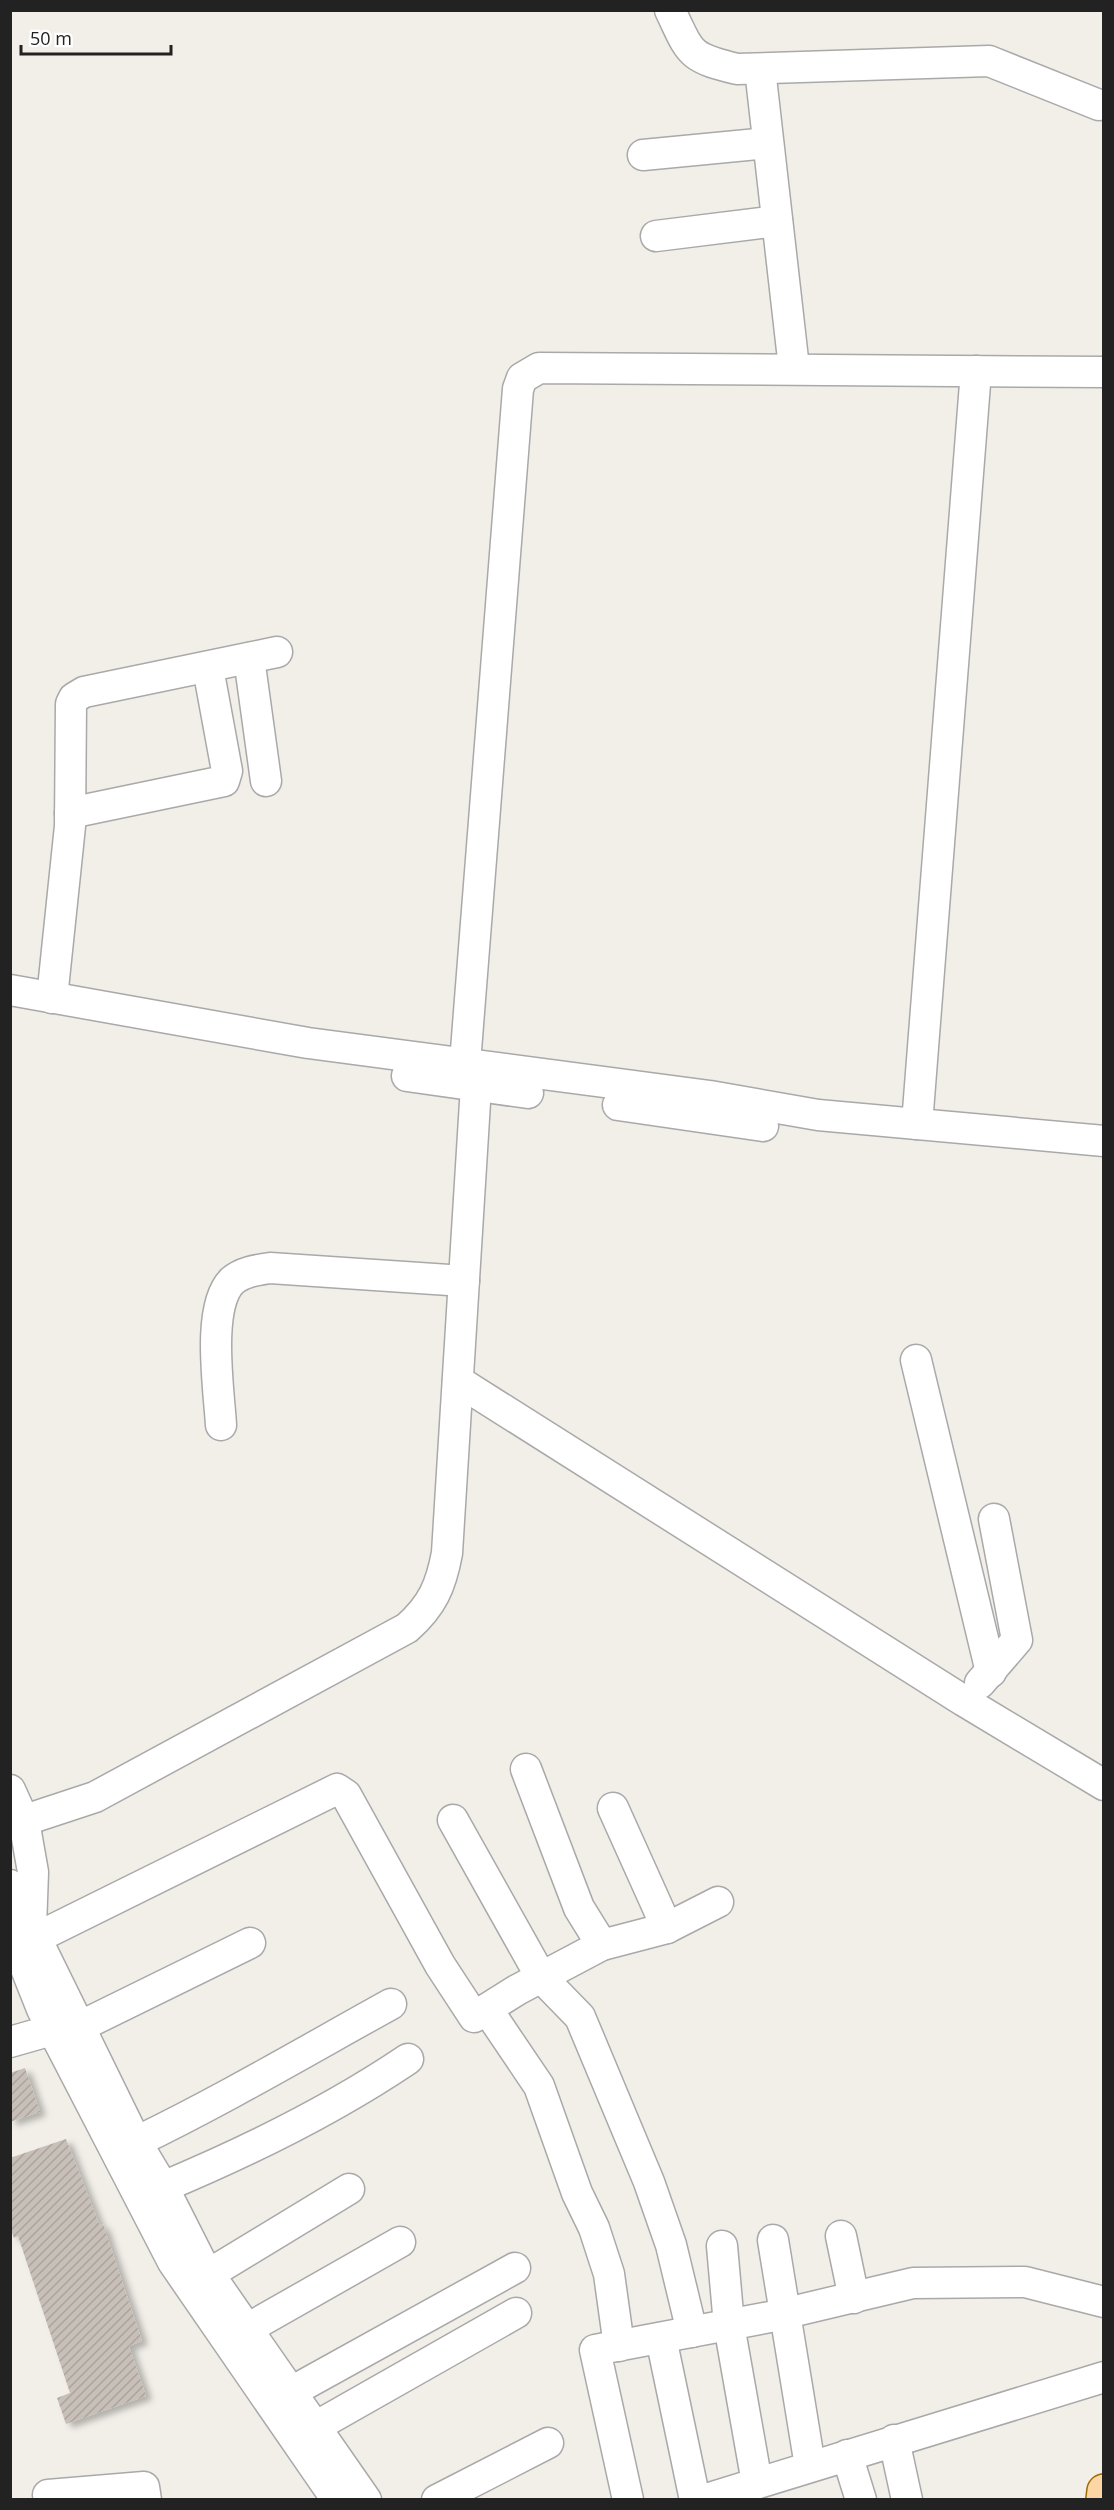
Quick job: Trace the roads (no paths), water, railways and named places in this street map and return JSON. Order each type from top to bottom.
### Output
[{"type":"main road","points":[[1103,2499],[1104,2491]]},
{"type":"street","points":[[670,10],[688,49],[704,61],[736,69],[989,62],[1099,105]]},
{"type":"street","points":[[760,69],[794,368]]},
{"type":"street","points":[[643,155],[768,143]]},
{"type":"street","points":[[656,236],[777,221]]},
{"type":"street","points":[[17,1823],[95,1797],[407,1628],[424,1613],[436,1595],[447,1553],[464,1281],[471,1074],[517,401],[522,378],[540,368],[794,368],[1104,372]]},
{"type":"street","points":[[917,1124],[976,371]]},
{"type":"street","points":[[51,998],[70,813],[71,704],[74,698],[84,692],[278,652]]},
{"type":"street","points":[[249,658],[266,782]]},
{"type":"street","points":[[70,813],[224,781],[227,771],[208,668]]},
{"type":"street","points":[[10,990],[202,1034]]},
{"type":"street","points":[[10,1009],[202,1034],[308,1043],[471,1074],[839,1136],[1104,1158]]},
{"type":"street","points":[[471,1074],[710,1096],[818,1115],[1104,1142]]},
{"type":"street","points":[[221,1425],[217,1319],[220,1298],[232,1281],[250,1271],[270,1268],[464,1281]]},
{"type":"street","points":[[916,1360],[991,1672]]},
{"type":"street","points":[[458,1381],[964,1701],[1104,1785]]},
{"type":"street","points":[[964,1701],[1017,1640],[994,1520]]},
{"type":"street","points":[[526,1770],[579,1908],[602,1945]]},
{"type":"street","points":[[36,1938],[337,1789],[346,1795],[440,1965],[474,2017],[541,1977],[602,1945],[667,1928],[718,1902]]},
{"type":"street","points":[[10,1790],[17,1823],[33,1872],[30,1918],[66,2029],[178,2270],[337,2499]]},
{"type":"street","points":[[613,1808],[667,1928]]},
{"type":"street","points":[[453,1820],[541,1977],[580,2017],[650,2182],[671,2245],[692,2332]]},
{"type":"street","points":[[10,1885],[13,1936],[66,2029],[163,2187],[209,2274],[366,2499]]},
{"type":"street","points":[[10,2042],[66,2029],[250,1943]]},
{"type":"street","points":[[135,2142],[209,2107],[302,2051],[391,2004]]},
{"type":"street","points":[[487,2009],[539,2085],[577,2193],[594,2228],[609,2274],[619,2346]]},
{"type":"street","points":[[163,2187],[238,2155],[302,2123],[365,2088],[408,2059]]},
{"type":"street","points":[[209,2274],[349,2189]]},
{"type":"street","points":[[841,2236],[854,2298]]},
{"type":"street","points":[[773,2240],[786,2314],[785,2481]]},
{"type":"street","points":[[248,2329],[400,2242]]},
{"type":"street","points":[[722,2246],[729,2325],[785,2481]]},
{"type":"street","points":[[291,2392],[515,2268]]},
{"type":"street","points":[[628,2499],[595,2350],[786,2314],[913,2283],[1024,2282],[1104,2302]]},
{"type":"street","points":[[315,2427],[516,2313]]},
{"type":"street","points":[[661,2338],[695,2499]]},
{"type":"street","points":[[718,2497],[785,2481],[847,2455],[1104,2377]]},
{"type":"street","points":[[894,2440],[907,2499]]},
{"type":"street","points":[[437,2499],[548,2443]]},
{"type":"street","points":[[847,2455],[861,2499]]},
{"type":"street","points":[[48,2495],[144,2487],[146,2499]]}]
